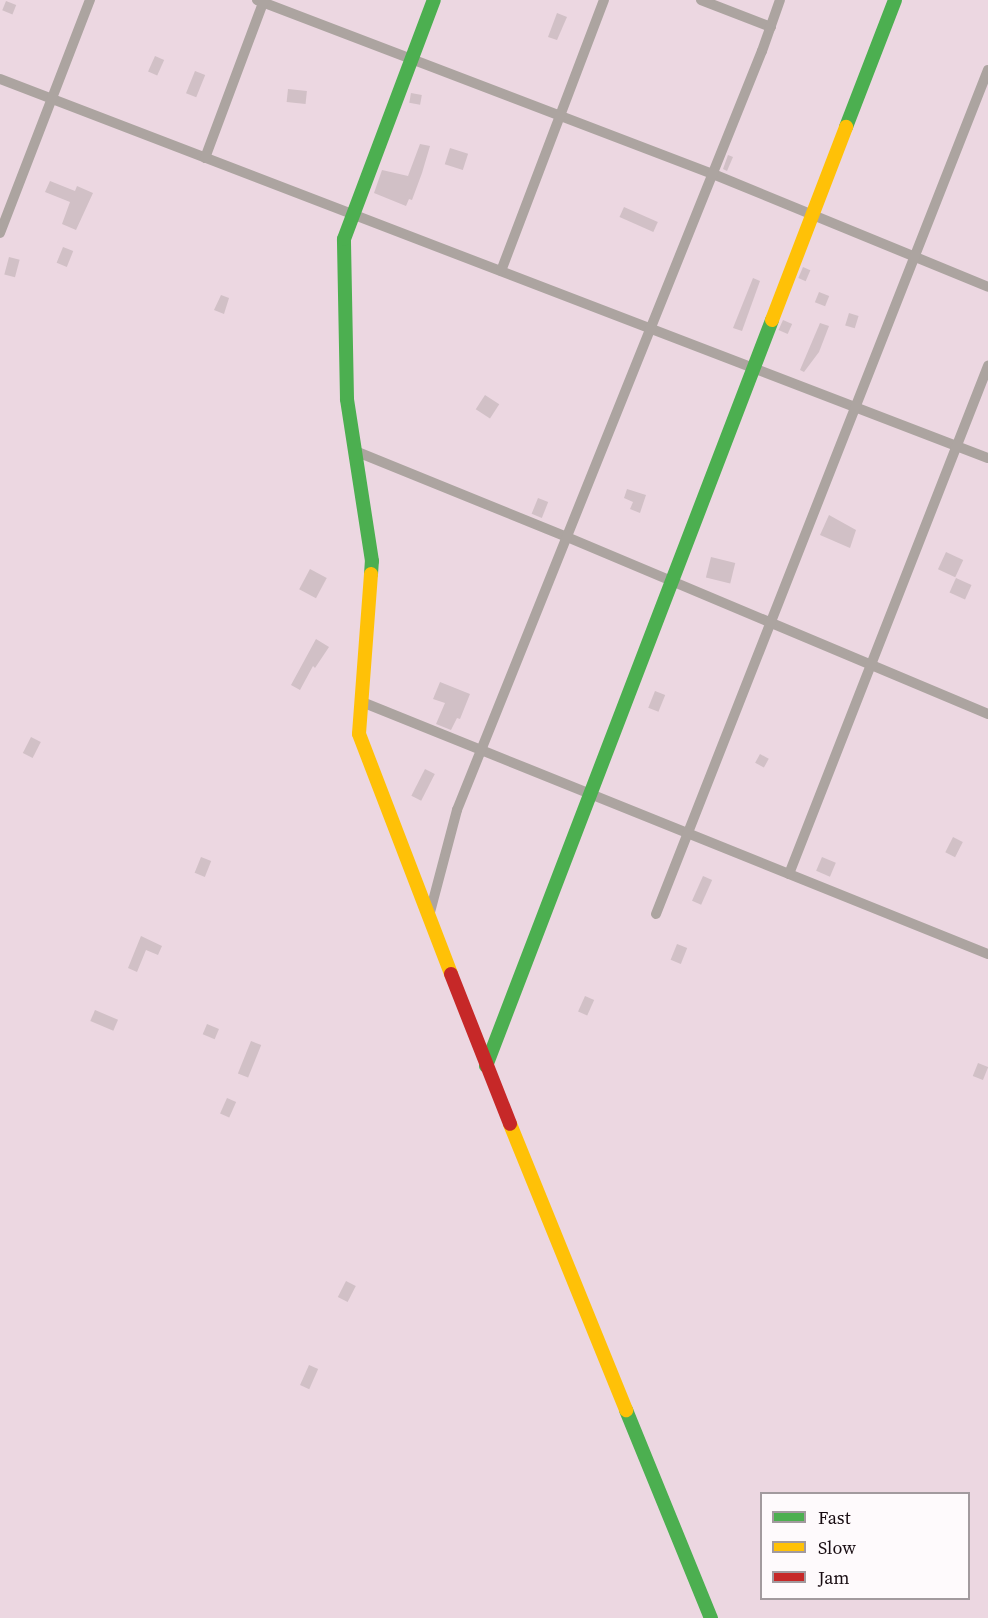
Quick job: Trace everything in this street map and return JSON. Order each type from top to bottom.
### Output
[{"type":"street","points":[[0,233],[90,0]]},
{"type":"street","points":[[434,0],[344,239],[347,399],[372,561],[359,734],[486,1066],[711,1618]]},
{"type":"street","points":[[501,271],[604,0]]},
{"type":"street","points":[[701,0],[771,27]]},
{"type":"street","points":[[429,916],[458,810],[713,174],[780,0]]},
{"type":"street","points":[[486,1066],[895,0]]},
{"type":"street","points":[[205,158],[261,1],[713,174],[988,287]]},
{"type":"street","points":[[656,914],[988,70]]},
{"type":"street","points":[[0,79],[988,458]]},
{"type":"street","points":[[789,874],[988,366]]},
{"type":"street","points":[[355,451],[567,537],[988,714]]},
{"type":"street","points":[[362,702],[988,954]]},
{"type":"building","points":[[6,1],[16,5],[12,14],[2,10]]},
{"type":"building","points":[[557,13],[567,17],[557,40],[548,37]]},
{"type":"building","points":[[155,56],[164,60],[157,76],[148,72]]},
{"type":"building","points":[[195,71],[205,75],[196,97],[186,93]]},
{"type":"building","points":[[288,89],[307,91],[306,104],[287,102]]},
{"type":"building","points":[[411,93],[422,95],[420,105],[409,103]]},
{"type":"building","points":[[420,144],[430,146],[412,200],[409,199],[406,206],[374,193],[382,170],[408,176]]},
{"type":"building","points":[[450,148],[468,154],[463,170],[445,164]]},
{"type":"building","points":[[728,155],[733,157],[727,171],[723,169]]},
{"type":"building","points":[[50,181],[75,191],[77,186],[93,193],[76,230],[62,224],[70,202],[45,192]]},
{"type":"building","points":[[624,207],[658,222],[653,232],[620,217]]},
{"type":"building","points":[[63,247],[73,251],[67,267],[57,263]]},
{"type":"building","points":[[9,257],[20,260],[15,277],[4,274]]},
{"type":"building","points":[[803,267],[810,270],[806,281],[798,278]]},
{"type":"building","points":[[753,278],[760,281],[742,331],[733,328]]},
{"type":"building","points":[[819,292],[829,296],[825,306],[815,302]]},
{"type":"building","points":[[221,295],[229,298],[224,314],[214,310]]},
{"type":"building","points":[[849,313],[859,316],[855,328],[845,325]]},
{"type":"building","points":[[783,320],[792,324],[788,334],[779,330]]},
{"type":"building","points":[[820,323],[829,326],[819,352],[804,372],[800,370]]},
{"type":"building","points":[[485,395],[499,404],[490,419],[476,409]]},
{"type":"building","points":[[627,489],[646,495],[640,513],[630,509],[633,502],[624,498]]},
{"type":"building","points":[[538,498],[548,502],[542,518],[532,514]]},
{"type":"building","points":[[829,515],[856,530],[850,548],[820,535]]},
{"type":"building","points":[[946,552],[963,560],[955,577],[938,569]]},
{"type":"building","points":[[711,557],[735,563],[730,583],[706,577]]},
{"type":"building","points":[[310,569],[327,578],[316,598],[299,589]]},
{"type":"building","points":[[956,578],[972,585],[965,600],[949,593]]},
{"type":"building","points":[[316,639],[329,647],[315,668],[313,666],[300,690],[291,685]]},
{"type":"building","points":[[440,682],[470,694],[460,719],[457,718],[451,730],[436,724],[445,703],[433,699]]},
{"type":"building","points":[[655,691],[665,695],[658,712],[648,708]]},
{"type":"building","points":[[31,737],[41,742],[33,758],[23,753]]},
{"type":"building","points":[[760,754],[769,759],[764,768],[755,763]]},
{"type":"building","points":[[425,769],[435,774],[421,801],[411,796]]},
{"type":"building","points":[[953,837],[963,842],[955,857],[945,852]]},
{"type":"building","points":[[201,857],[211,861],[205,877],[195,873]]},
{"type":"building","points":[[822,857],[836,863],[830,877],[816,871]]},
{"type":"building","points":[[703,876],[712,880],[701,905],[692,901]]},
{"type":"building","points":[[141,936],[162,946],[158,955],[146,950],[137,972],[128,968]]},
{"type":"building","points":[[677,944],[687,948],[681,964],[671,960]]},
{"type":"building","points":[[585,996],[594,1000],[587,1016],[578,1012]]},
{"type":"building","points":[[95,1010],[118,1020],[113,1031],[90,1021]]},
{"type":"building","points":[[207,1024],[219,1029],[215,1039],[203,1034]]},
{"type":"building","points":[[251,1041],[261,1045],[248,1078],[238,1073]]},
{"type":"building","points":[[978,1063],[988,1067],[983,1080],[973,1076]]},
{"type":"building","points":[[227,1098],[236,1102],[229,1118],[220,1114]]},
{"type":"building","points":[[346,1281],[356,1286],[348,1302],[338,1297]]},
{"type":"building","points":[[309,1365],[318,1369],[309,1389],[300,1385]]},
{"type":"traffic: fast","points":[[371,574],[372,561],[347,399],[344,239],[434,0]]},
{"type":"traffic: fast","points":[[846,127],[895,0]]},
{"type":"traffic: fast","points":[[486,1066],[772,320]]},
{"type":"traffic: fast","points":[[626,1410],[711,1618]]},
{"type":"traffic: slow","points":[[772,320],[846,127]]},
{"type":"traffic: slow","points":[[371,574],[359,734],[451,974]]},
{"type":"traffic: slow","points":[[510,1124],[626,1410]]},
{"type":"traffic: jam","points":[[451,974],[510,1124]]}]
